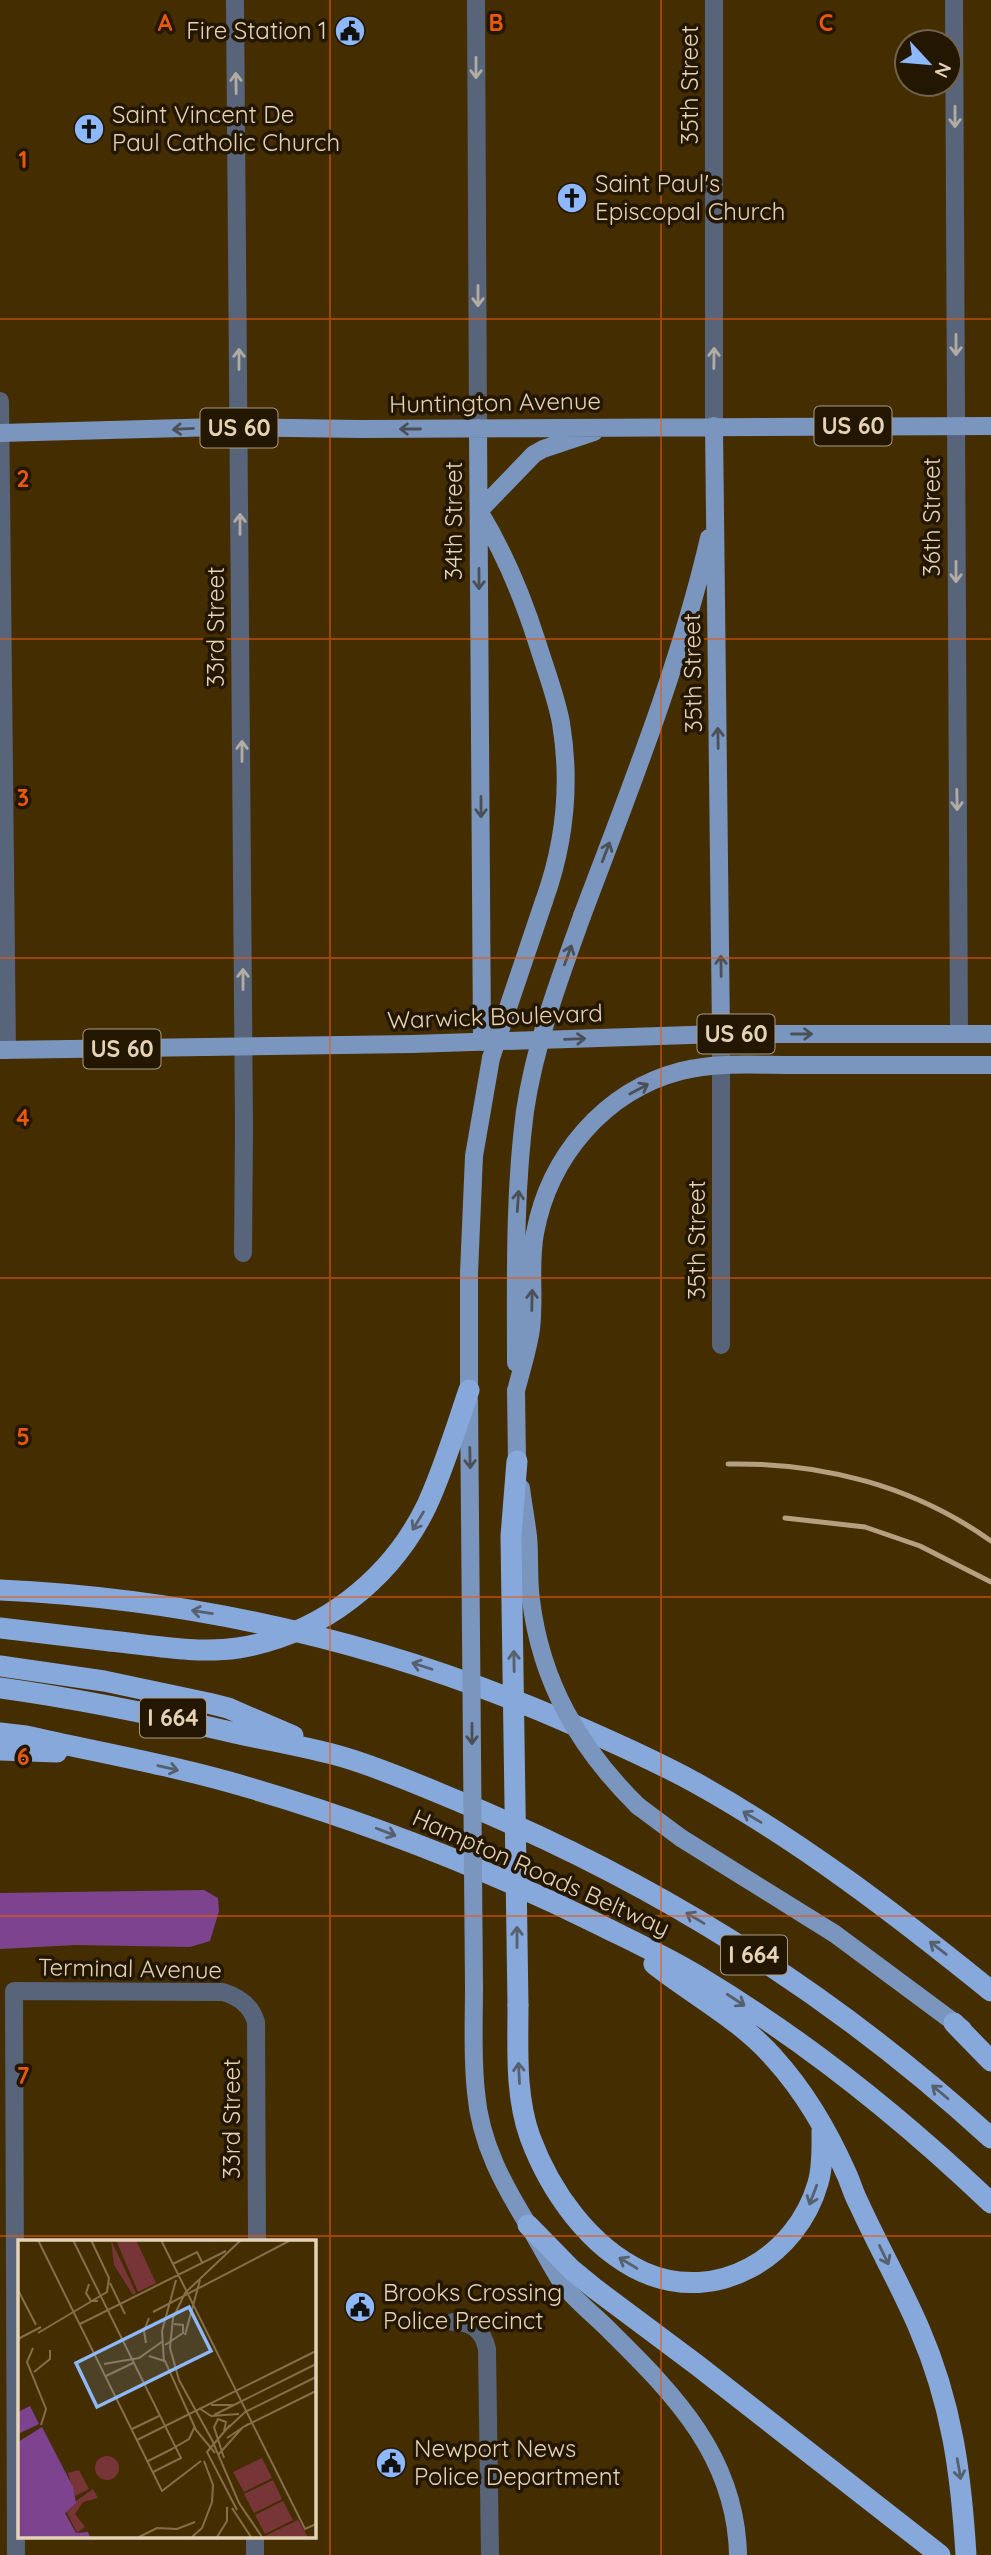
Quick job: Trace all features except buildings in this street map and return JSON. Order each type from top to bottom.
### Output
[{"type":"highway","points":[[0,1628],[186,1649],[237,1648],[309,1626],[333,1612],[375,1578],[416,1526],[439,1477],[469,1390]]},
{"type":"highway","points":[[517,1461],[511,1536],[519,2074],[522,2106],[530,2137],[543,2168],[575,2217],[619,2258],[661,2278],[684,2282],[707,2281],[728,2277],[755,2265],[780,2248],[805,2213],[818,2182],[822,2128]]},
{"type":"highway","points":[[0,1590],[120,1600],[246,1620],[384,1654],[519,1701],[622,1746],[696,1783],[741,1810],[840,1874],[991,1991]]},
{"type":"highway","points":[[0,1666],[104,1681],[228,1708],[344,1758]]},
{"type":"highway","name":"Hampton Roads Beltway","points":[[0,1688],[111,1705],[344,1758],[514,1825],[609,1870],[695,1918],[785,1975],[844,2016],[932,2085],[991,2138]]},
{"type":"highway","name":"Hampton Roads Beltway","points":[[0,1733],[26,1736],[237,1784],[378,1829],[512,1883],[695,1974],[757,2014],[898,2120],[991,2203]]},
{"type":"highway","points":[[0,1750],[102,1753]]},
{"type":"highway","points":[[612,1931],[686,1989],[743,2028],[793,2080],[822,2128],[847,2174],[919,2327],[936,2371],[953,2432],[962,2487],[966,2555]]},
{"type":"highway","points":[[954,2023],[991,2061]]},
{"type":"highway","points":[[528,2225],[572,2270],[594,2288],[940,2555]]},
{"type":"main road","points":[[610,426],[534,454],[479,511],[507,561],[530,620],[561,721],[566,807],[557,861],[491,1058],[474,1156],[469,1273],[469,1390],[476,2094],[482,2123],[504,2186],[564,2286],[657,2378],[702,2436],[720,2467],[730,2497],[737,2555]]},
{"type":"main road","name":"35th Street","points":[[714,426],[721,1034]]},
{"type":"main road","name":"Huntington Avenue","points":[[0,433],[240,428],[991,426]]},
{"type":"main road","name":"34th Street","points":[[478,428],[482,1042]]},
{"type":"main road","points":[[715,511],[696,591],[670,680],[549,1008],[526,1110],[516,1232],[517,1461],[528,1536],[530,1598],[538,1644],[549,1679],[579,1737],[612,1780],[638,1806],[681,1838],[835,1934],[991,2049]]},
{"type":"main road","name":"Warwick Boulevard","points":[[3,1050],[482,1042],[721,1034],[991,1034]]},
{"type":"main road","points":[[516,1391],[531,1330],[533,1248],[539,1211],[548,1187],[577,1138],[601,1114],[626,1096],[666,1076],[714,1066],[991,1065]]},
{"type":"street","name":"33rd Street","points":[[235,0],[240,428],[243,1253]]},
{"type":"street","name":"34th Street","points":[[476,0],[478,428]]},
{"type":"street","name":"35th Street","points":[[714,0],[714,426]]},
{"type":"street","name":"36th Street","points":[[954,0],[959,1034]]},
{"type":"street","points":[[0,401],[3,1050]]},
{"type":"street","name":"35th Street","points":[[721,1034],[721,1345]]},
{"type":"street","name":"Terminal Avenue","points":[[12,2428],[14,1991],[223,1992],[243,2001]]},
{"type":"street","name":"33rd Street","points":[[243,2001],[256,2022],[257,2240]]},
{"type":"street","points":[[453,2322],[473,2326],[485,2339],[487,2349],[490,2555]]},
{"type":"street","points":[[12,2428],[16,2555]]},
{"type":"shaded area","points":[[204,1890],[218,1898],[219,1911],[210,1941],[190,1947],[76,1945],[0,1949],[0,1893]]},
{"type":"railway","points":[[728,1464],[798,1467],[866,1481],[931,1505],[991,1541]]},
{"type":"railway","points":[[785,1518],[865,1527],[920,1546],[991,1582]]},
{"type":"place","name":"Fire Station 1","points":[[350,31]]},
{"type":"place","name":"Saint Vincent De Paul Catholic Church","points":[[89,129]]},
{"type":"place","name":"Saint Paul's Episcopal Church","points":[[572,198]]},
{"type":"place","name":"Brooks Crossing Police Precinct","points":[[360,2307]]},
{"type":"place","name":"Newport News Police Department","points":[[391,2463]]}]
